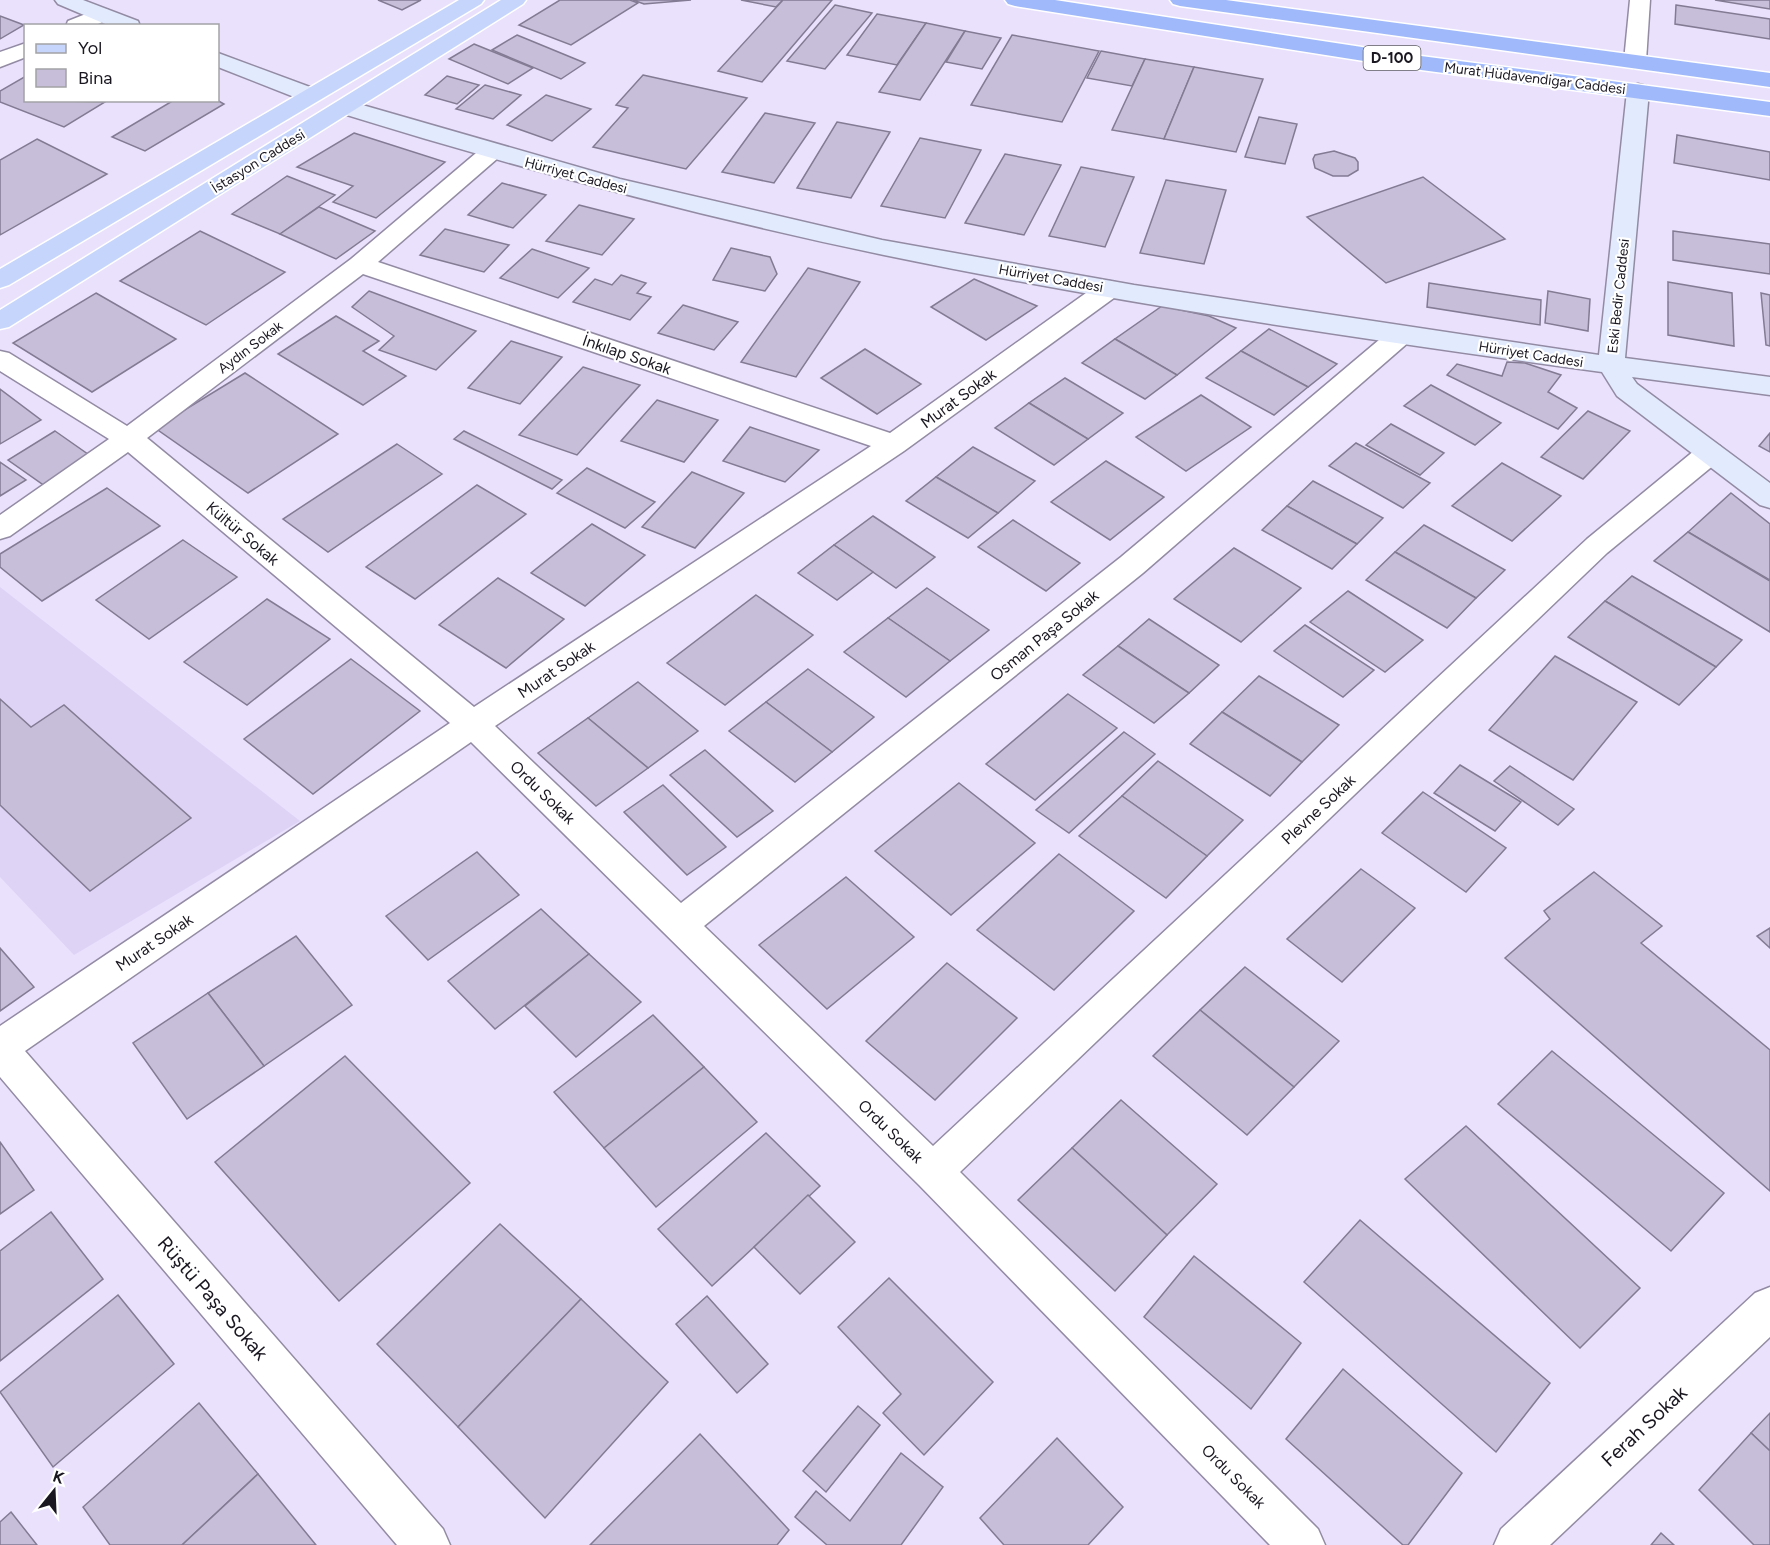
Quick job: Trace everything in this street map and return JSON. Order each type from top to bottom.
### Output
[{"type":"highway","name":"Murat Hüdavendigar Caddesi","points":[[1015,0],[1409,61],[1770,109]]},
{"type":"highway","name":"Murat Hüdavendigar Caddesi","points":[[1180,0],[1770,80]]},
{"type":"main road","name":"İstasyon Caddesi","points":[[0,280],[474,0]]},
{"type":"main road","name":"İstasyon Caddesi","points":[[0,321],[516,0]]},
{"type":"main road","points":[[310,96],[345,107]]},
{"type":"street","points":[[65,0],[125,24]]},
{"type":"street","points":[[1635,62],[1640,0]]},
{"type":"street","points":[[80,24],[101,14]]},
{"type":"street","points":[[0,60],[24,50]]},
{"type":"street","points":[[219,60],[310,96]]},
{"type":"street","name":"Eski Bedir Caddesi","points":[[1638,91],[1611,366],[1627,390],[1770,498]]},
{"type":"street","name":"Hürriyet Caddesi","points":[[345,107],[490,153],[736,216],[886,248],[1109,289],[1401,335],[1611,366],[1770,386]]},
{"type":"street","name":"Aydın Sokak","points":[[0,529],[129,438],[360,264],[490,153]]},
{"type":"street","name":"İnkılap Sokak","points":[[360,264],[894,444]]},
{"type":"street","name":"Murat Sokak","points":[[0,1049],[473,724],[894,444],[1109,289]]},
{"type":"street","name":"Osman Paşa Sokak","points":[[679,925],[1132,565],[1401,335]]},
{"type":"street","name":"Kültür Sokak","points":[[0,359],[101,424],[129,438],[473,724]]},
{"type":"street","name":"Plevne Sokak","points":[[933,1172],[1597,546],[1710,453]]},
{"type":"street","name":"Ordu Sokak","points":[[473,724],[933,1172],[1302,1545]]},
{"type":"street","name":"Rüştü Paşa Sokak","points":[[0,1049],[427,1545]]},
{"type":"street","name":"Ferah Sokak","points":[[1517,1545],[1770,1308]]},
{"type":"shaded area","points":[[0,587],[300,821],[74,955],[0,877]]},
{"type":"building","points":[[378,0],[421,0],[402,10]]},
{"type":"building","points":[[560,0],[630,0],[638,3],[571,45],[519,25]]},
{"type":"building","points":[[633,0],[691,0],[644,4]]},
{"type":"building","points":[[741,0],[783,0],[776,7]]},
{"type":"building","points":[[783,0],[832,0],[762,82],[718,71]]},
{"type":"building","points":[[1715,0],[1770,0],[1770,9]]},
{"type":"building","points":[[835,5],[872,13],[825,69],[787,61]]},
{"type":"building","points":[[1676,5],[1770,19],[1770,39],[1675,24]]},
{"type":"building","points":[[877,14],[926,23],[897,65],[847,55]]},
{"type":"building","points":[[0,16],[24,25],[0,39]]},
{"type":"building","points":[[926,23],[965,31],[920,100],[879,92]]},
{"type":"building","points":[[965,31],[1001,38],[982,69],[946,62]]},
{"type":"building","points":[[517,35],[585,63],[561,79],[492,50]]},
{"type":"building","points":[[1012,35],[1099,51],[1062,122],[971,105]]},
{"type":"building","points":[[474,44],[533,68],[508,84],[449,59]]},
{"type":"building","points":[[1101,51],[1145,59],[1132,86],[1087,78]]},
{"type":"building","points":[[1145,59],[1194,67],[1164,139],[1112,130]]},
{"type":"building","points":[[1194,67],[1263,79],[1236,152],[1164,139]]},
{"type":"building","points":[[643,75],[747,98],[686,169],[593,147],[628,108],[616,105]]},
{"type":"building","points":[[447,76],[479,85],[457,104],[425,95]]},
{"type":"building","points":[[24,77],[24,102],[105,102],[64,127],[0,102],[0,91]]},
{"type":"building","points":[[485,85],[521,95],[493,119],[456,109]]},
{"type":"building","points":[[546,95],[591,109],[552,141],[507,125]]},
{"type":"building","points":[[219,101],[224,104],[145,151],[112,137],[171,102]]},
{"type":"building","points":[[765,113],[815,123],[774,183],[722,172]]},
{"type":"building","points":[[1259,117],[1297,124],[1285,164],[1245,157]]},
{"type":"building","points":[[837,122],[890,132],[851,198],[797,188]]},
{"type":"building","points":[[354,133],[445,162],[376,218],[333,202],[353,186],[297,167]]},
{"type":"building","points":[[1677,135],[1770,152],[1770,180],[1674,163]]},
{"type":"building","points":[[920,138],[981,150],[945,218],[881,206]]},
{"type":"building","points":[[37,139],[107,174],[0,235],[0,160]]},
{"type":"building","points":[[1334,151],[1355,158],[1358,162],[1358,170],[1348,176],[1333,176],[1315,168],[1313,159],[1315,155]]},
{"type":"building","points":[[1005,154],[1061,165],[1024,235],[965,223]]},
{"type":"building","points":[[1081,167],[1134,177],[1105,247],[1049,236]]},
{"type":"building","points":[[287,176],[335,195],[280,234],[232,214]]},
{"type":"building","points":[[1423,177],[1505,239],[1386,283],[1307,217]]},
{"type":"building","points":[[1166,180],[1226,190],[1204,264],[1140,253]]},
{"type":"building","points":[[502,183],[546,195],[513,228],[468,215]]},
{"type":"building","points":[[579,205],[634,219],[602,255],[546,241]]},
{"type":"building","points":[[319,207],[375,231],[336,259],[280,234]]},
{"type":"building","points":[[445,229],[509,245],[484,272],[420,255]]},
{"type":"building","points":[[200,231],[285,272],[206,325],[120,281]]},
{"type":"building","points":[[1673,231],[1770,244],[1770,274],[1673,260]]},
{"type":"building","points":[[731,248],[770,257],[777,274],[765,291],[713,280]]},
{"type":"building","points":[[532,249],[589,268],[558,298],[500,278]]},
{"type":"building","points":[[808,268],[860,282],[796,377],[741,362]]},
{"type":"building","points":[[621,275],[646,283],[637,293],[651,297],[630,320],[573,302],[595,279],[612,285]]},
{"type":"building","points":[[974,279],[1037,306],[986,340],[931,307]]},
{"type":"building","points":[[1668,282],[1732,293],[1734,346],[1668,335]]},
{"type":"building","points":[[1429,283],[1541,300],[1540,325],[1427,307]]},
{"type":"building","points":[[369,291],[476,331],[436,370],[379,350],[394,336],[352,307]]},
{"type":"building","points":[[1548,291],[1590,299],[1588,331],[1545,323]]},
{"type":"building","points":[[96,293],[176,339],[92,392],[13,343]]},
{"type":"building","points":[[1761,293],[1770,295],[1770,346],[1766,345]]},
{"type":"building","points":[[683,305],[738,322],[714,350],[658,333]]},
{"type":"building","points":[[1162,306],[1209,316],[1236,328],[1177,375],[1115,339]]},
{"type":"building","points":[[336,316],[379,341],[363,351],[406,376],[363,405],[278,354]]},
{"type":"building","points":[[1269,329],[1337,364],[1308,387],[1241,351]]},
{"type":"building","points":[[1115,339],[1177,375],[1145,399],[1082,363]]},
{"type":"building","points":[[511,341],[562,357],[520,404],[468,388]]},
{"type":"building","points":[[865,349],[921,384],[877,414],[821,378]]},
{"type":"building","points":[[1241,351],[1308,387],[1274,415],[1206,378]]},
{"type":"building","points":[[1507,362],[1525,363],[1561,375],[1548,392],[1577,408],[1558,429],[1447,375],[1457,364],[1502,376]]},
{"type":"building","points":[[583,367],[640,385],[577,455],[519,435]]},
{"type":"building","points":[[245,373],[338,434],[248,493],[155,428]]},
{"type":"building","points":[[1065,378],[1123,413],[1088,439],[1029,403]]},
{"type":"building","points":[[1431,385],[1501,423],[1475,445],[1404,406]]},
{"type":"building","points":[[0,389],[41,420],[0,444]]},
{"type":"building","points":[[1201,395],[1251,427],[1186,471],[1136,437]]},
{"type":"building","points":[[657,400],[718,420],[684,462],[621,441]]},
{"type":"building","points":[[1029,403],[1088,439],[1054,465],[995,428]]},
{"type":"building","points":[[1588,411],[1630,431],[1583,479],[1541,457]]},
{"type":"building","points":[[1391,424],[1444,453],[1420,475],[1366,445]]},
{"type":"building","points":[[750,427],[819,450],[785,482],[723,461]]},
{"type":"building","points":[[55,431],[92,457],[45,486],[8,460]]},
{"type":"building","points":[[464,431],[562,480],[552,489],[454,439]]},
{"type":"building","points":[[1770,433],[1770,452],[1759,446]]},
{"type":"building","points":[[1356,443],[1430,483],[1403,508],[1329,466]]},
{"type":"building","points":[[397,444],[442,474],[328,552],[283,519]]},
{"type":"building","points":[[973,447],[1035,481],[998,513],[936,477]]},
{"type":"building","points":[[1106,461],[1164,497],[1110,540],[1051,502]]},
{"type":"building","points":[[0,462],[26,480],[0,496]]},
{"type":"building","points":[[1502,463],[1561,496],[1512,541],[1452,506]]},
{"type":"building","points":[[587,468],[655,502],[625,528],[557,493]]},
{"type":"building","points":[[692,472],[744,493],[695,548],[642,527]]},
{"type":"building","points":[[936,477],[998,513],[968,538],[906,501]]},
{"type":"building","points":[[1313,481],[1383,518],[1357,544],[1287,506]]},
{"type":"building","points":[[477,485],[526,514],[415,599],[366,567]]},
{"type":"building","points":[[107,488],[160,526],[42,601],[0,567],[0,554]]},
{"type":"building","points":[[1731,493],[1770,524],[1770,580],[1688,532]]},
{"type":"building","points":[[1287,506],[1357,544],[1332,569],[1262,530]]},
{"type":"building","points":[[873,516],[935,557],[896,588],[834,545]]},
{"type":"building","points":[[1013,520],[1080,563],[1046,591],[978,547]]},
{"type":"building","points":[[592,524],[645,555],[585,606],[531,573]]},
{"type":"building","points":[[1424,525],[1505,570],[1476,598],[1395,552]]},
{"type":"building","points":[[1688,532],[1770,581],[1770,632],[1654,561]]},
{"type":"building","points":[[183,540],[237,577],[149,639],[96,600]]},
{"type":"building","points":[[834,545],[873,572],[837,600],[798,573]]},
{"type":"building","points":[[1234,548],[1301,588],[1241,642],[1174,599]]},
{"type":"building","points":[[1395,552],[1476,598],[1447,628],[1366,580]]},
{"type":"building","points":[[1632,576],[1742,640],[1716,667],[1605,601]]},
{"type":"building","points":[[498,578],[564,619],[506,668],[439,625]]},
{"type":"building","points":[[927,588],[989,630],[950,661],[888,618]]},
{"type":"building","points":[[1348,591],[1423,640],[1385,672],[1310,622]]},
{"type":"building","points":[[756,595],[813,635],[725,705],[667,663]]},
{"type":"building","points":[[267,599],[330,639],[247,705],[184,662]]},
{"type":"building","points":[[1605,601],[1716,667],[1679,705],[1568,637]]},
{"type":"building","points":[[888,618],[950,661],[906,697],[844,652]]},
{"type":"building","points":[[1149,619],[1219,665],[1189,693],[1118,646]]},
{"type":"building","points":[[1305,625],[1374,670],[1343,697],[1274,651]]},
{"type":"building","points":[[1118,646],[1189,693],[1154,723],[1083,675]]},
{"type":"building","points":[[1555,656],[1637,702],[1573,780],[1489,730]]},
{"type":"building","points":[[351,659],[420,711],[313,794],[244,739]]},
{"type":"building","points":[[808,669],[874,717],[832,752],[766,702]]},
{"type":"building","points":[[1259,676],[1339,725],[1302,762],[1222,712]]},
{"type":"building","points":[[638,682],[698,731],[648,768],[588,718]]},
{"type":"building","points":[[1068,694],[1117,728],[1035,800],[986,764]]},
{"type":"building","points":[[0,699],[31,727],[64,705],[191,818],[90,891],[0,805]]},
{"type":"building","points":[[766,702],[832,752],[795,782],[729,731]]},
{"type":"building","points":[[1222,712],[1302,762],[1270,796],[1190,744]]},
{"type":"building","points":[[588,718],[648,768],[596,806],[538,753]]},
{"type":"building","points":[[1124,732],[1155,754],[1069,833],[1036,810]]},
{"type":"building","points":[[705,750],[773,811],[737,837],[670,775]]},
{"type":"building","points":[[1158,761],[1243,820],[1207,856],[1122,796]]},
{"type":"building","points":[[1460,765],[1521,802],[1495,831],[1434,793]]},
{"type":"building","points":[[1510,766],[1574,809],[1558,825],[1494,781]]},
{"type":"building","points":[[959,783],[1035,843],[951,915],[875,851]]},
{"type":"building","points":[[663,785],[726,847],[687,875],[624,812]]},
{"type":"building","points":[[1423,792],[1506,848],[1466,892],[1382,833]]},
{"type":"building","points":[[1122,796],[1207,856],[1166,898],[1079,836]]},
{"type":"building","points":[[477,852],[519,895],[428,960],[386,916]]},
{"type":"building","points":[[1059,854],[1134,911],[1054,990],[977,930]]},
{"type":"building","points":[[1361,869],[1415,908],[1342,982],[1287,939]]},
{"type":"building","points":[[1594,872],[1662,926],[1641,943],[1770,1050],[1770,1191],[1505,958],[1550,919],[1544,911]]},
{"type":"building","points":[[846,877],[914,937],[827,1009],[759,945]]},
{"type":"building","points":[[541,909],[589,954],[495,1029],[448,981]]},
{"type":"building","points":[[1770,928],[1770,948],[1757,936]]},
{"type":"building","points":[[296,936],[352,1005],[264,1066],[208,993]]},
{"type":"building","points":[[0,948],[34,987],[0,1011]]},
{"type":"building","points":[[589,954],[641,1002],[576,1057],[525,1006]]},
{"type":"building","points":[[947,963],[1017,1018],[935,1100],[866,1041]]},
{"type":"building","points":[[1245,967],[1339,1041],[1294,1087],[1200,1010]]},
{"type":"building","points":[[208,993],[264,1066],[187,1119],[133,1043]]},
{"type":"building","points":[[1200,1010],[1294,1087],[1247,1135],[1153,1056]]},
{"type":"building","points":[[653,1015],[704,1067],[604,1148],[554,1092]]},
{"type":"building","points":[[1552,1051],[1724,1193],[1671,1251],[1498,1104]]},
{"type":"building","points":[[345,1056],[470,1183],[339,1301],[215,1162]]},
{"type":"building","points":[[704,1067],[757,1122],[656,1207],[604,1148]]},
{"type":"building","points":[[1121,1100],[1217,1184],[1167,1235],[1072,1148]]},
{"type":"building","points":[[1466,1126],[1640,1288],[1580,1348],[1405,1179]]},
{"type":"building","points":[[766,1133],[820,1186],[712,1286],[658,1229]]},
{"type":"building","points":[[0,1142],[34,1190],[0,1214]]},
{"type":"building","points":[[1072,1148],[1167,1235],[1115,1291],[1018,1200]]},
{"type":"building","points":[[808,1195],[855,1242],[800,1294],[754,1247]]},
{"type":"building","points":[[51,1212],[103,1279],[0,1361],[0,1251]]},
{"type":"building","points":[[1360,1220],[1550,1383],[1496,1452],[1304,1282]]},
{"type":"building","points":[[500,1224],[581,1299],[458,1427],[377,1344]]},
{"type":"building","points":[[1194,1256],[1301,1343],[1251,1409],[1144,1317]]},
{"type":"building","points":[[889,1278],[993,1382],[924,1455],[883,1413],[901,1394],[838,1327]]},
{"type":"building","points":[[118,1295],[174,1364],[53,1467],[0,1392]]},
{"type":"building","points":[[707,1296],[768,1364],[737,1393],[676,1324]]},
{"type":"building","points":[[581,1299],[668,1382],[545,1518],[458,1427]]},
{"type":"building","points":[[1343,1369],[1462,1473],[1408,1545],[1403,1545],[1286,1439]]},
{"type":"building","points":[[199,1403],[258,1474],[182,1545],[110,1545],[83,1507]]},
{"type":"building","points":[[858,1406],[880,1425],[826,1492],[803,1471]]},
{"type":"building","points":[[1770,1413],[1770,1451],[1751,1433]]},
{"type":"building","points":[[1751,1433],[1770,1451],[1770,1545],[1754,1545],[1699,1490]]},
{"type":"building","points":[[700,1434],[789,1530],[777,1545],[590,1545]]},
{"type":"building","points":[[1057,1438],[1123,1507],[1088,1545],[1004,1545],[980,1518]]},
{"type":"building","points":[[901,1453],[943,1487],[901,1545],[827,1545],[795,1517],[816,1491],[850,1521]]},
{"type":"building","points":[[258,1474],[316,1545],[182,1545]]},
{"type":"building","points":[[11,1512],[37,1545],[0,1545],[0,1522]]},
{"type":"building","points":[[1661,1533],[1674,1545],[1651,1545]]}]
